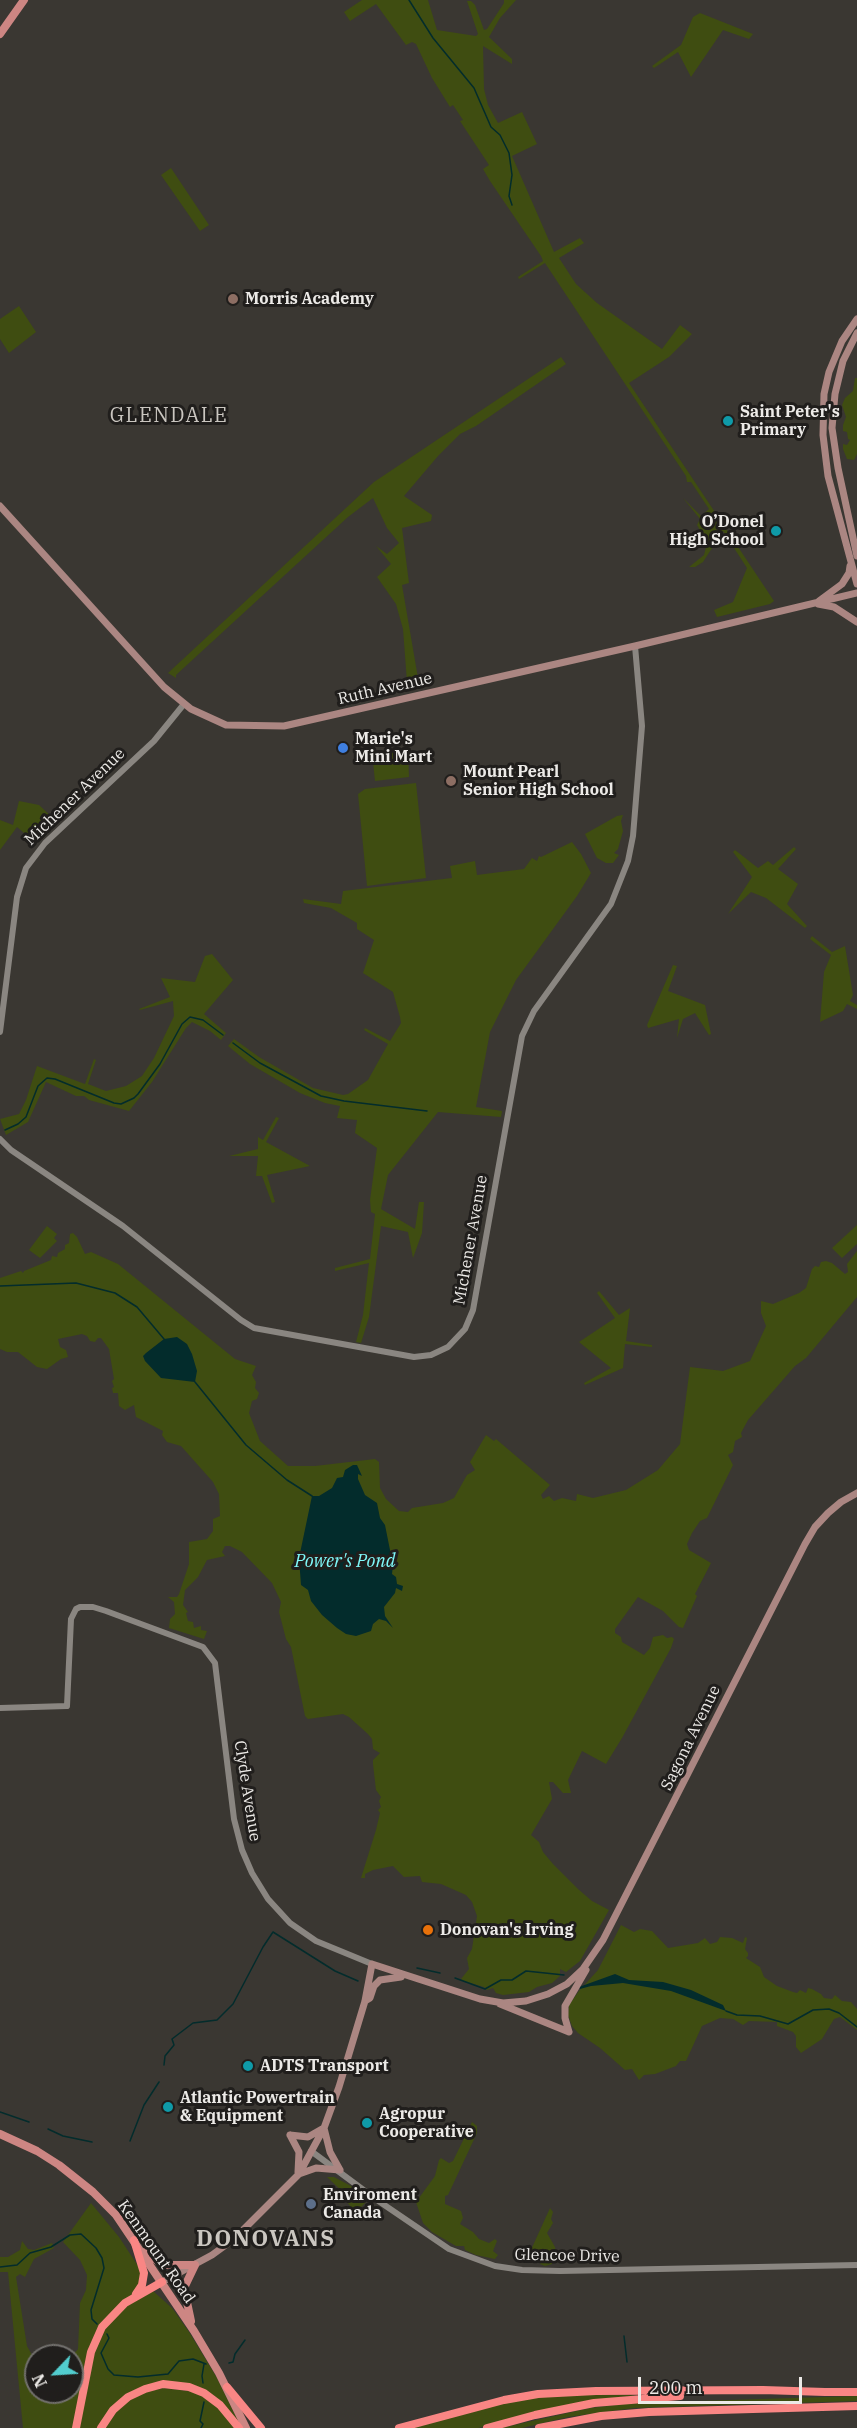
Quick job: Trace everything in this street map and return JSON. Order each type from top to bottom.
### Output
[{"type":"highway","points":[[132,2299],[142,2285],[144,2273],[134,2240]]},
{"type":"highway","points":[[76,2428],[95,2341],[106,2321],[132,2299],[162,2282]]},
{"type":"highway","points":[[101,2428],[113,2410],[128,2397],[145,2389],[163,2385],[179,2385],[204,2393],[220,2405],[239,2428]]},
{"type":"highway","points":[[227,2387],[261,2428]]},
{"type":"highway","points":[[399,2428],[484,2405],[538,2394],[596,2391],[825,2392]]},
{"type":"highway","points":[[487,2428],[535,2415],[617,2400],[745,2393],[857,2392]]},
{"type":"highway","points":[[539,2428],[602,2416],[649,2412],[857,2406]]},
{"type":"main road","points":[[0,34],[24,0]]},
{"type":"main road","points":[[816,603],[844,582],[855,553],[828,476],[822,435],[824,394],[835,355],[857,319]]},
{"type":"main road","points":[[857,333],[843,361],[835,394],[832,428],[855,553],[857,585]]},
{"type":"main road","name":"Ruth Avenue","points":[[0,506],[164,687],[184,704],[205,717],[226,725],[284,726],[857,593]]},
{"type":"main road","points":[[816,603],[834,607],[857,622]]},
{"type":"main road","name":"Sagona Avenue","points":[[548,1994],[574,1978],[588,1964],[603,1940],[805,1544],[815,1527],[828,1513],[857,1493]]},
{"type":"main road","points":[[162,2282],[223,2248],[244,2230],[298,2174],[324,2128],[365,2001],[372,1964]]},
{"type":"main road","name":"Clyde Avenue","points":[[372,1964],[410,1978],[495,2002],[518,2002],[548,1994]]},
{"type":"main road","points":[[495,2002],[569,2032],[564,2014],[565,2006],[585,1974],[588,1964]]},
{"type":"main road","points":[[365,2001],[370,1998],[374,1986],[380,1980],[388,1977],[410,1978]]},
{"type":"main road","points":[[324,2128],[330,2152],[340,2170]]},
{"type":"main road","points":[[298,2174],[299,2152],[290,2135],[308,2137],[324,2128]]},
{"type":"main road","name":"Kenmount Road","points":[[0,2134],[37,2151],[78,2179],[108,2206],[134,2240],[194,2331],[227,2387],[246,2428]]},
{"type":"main road","points":[[298,2174],[316,2168],[340,2170]]},
{"type":"main road","points":[[134,2240],[160,2264],[195,2265]]},
{"type":"main road","points":[[194,2331],[184,2292],[186,2282],[195,2265]]},
{"type":"street","name":"Michener Avenue","points":[[0,1138],[11,1149],[117,1221],[254,1328],[409,1356],[430,1355],[448,1347],[463,1333],[472,1314],[522,1036],[534,1011],[611,904],[628,861],[632,842],[642,726],[635,646]]},
{"type":"street","name":"Michener Avenue","points":[[0,1032],[16,900],[26,868],[45,843],[154,741],[184,704]]},
{"type":"street","name":"Clyde Avenue","points":[[0,1708],[67,1706],[71,1619],[76,1609],[80,1607],[93,1606],[203,1647],[215,1663],[234,1819],[242,1850],[252,1873],[273,1904],[299,1930],[330,1948],[372,1964]]},
{"type":"street","name":"Glencoe Drive","points":[[311,2151],[449,2249],[479,2262],[500,2267],[604,2271],[857,2265]]},
{"type":"green space","points":[[362,0],[428,0],[437,30],[476,36],[478,34],[467,1],[475,5],[484,30],[487,29],[504,0],[516,0],[500,18],[489,37],[512,59],[512,64],[483,46],[484,89],[488,105],[498,123],[522,112],[537,144],[512,156],[554,252],[580,238],[584,243],[559,258],[576,284],[597,303],[662,349],[680,325],[692,334],[669,357],[629,383],[774,601],[770,604],[717,617],[714,610],[733,602],[747,568],[723,531],[703,562],[695,567],[689,567],[704,555],[707,543],[697,525],[700,519],[683,498],[701,516],[709,509],[691,482],[687,482],[686,476],[545,263],[519,279],[518,277],[543,261],[541,256],[490,181],[483,169],[489,165],[460,121],[463,120],[453,105],[450,107],[432,78],[416,44],[412,42],[406,45],[376,4],[350,21],[344,12]]},
{"type":"green space","points":[[700,13],[753,34],[749,39],[723,30],[691,77],[678,52],[654,68],[652,66],[681,45],[693,17]]},
{"type":"green space","points":[[171,168],[209,225],[200,231],[161,175]]},
{"type":"green space","points":[[19,306],[36,332],[9,353],[0,339],[0,319]]},
{"type":"green space","points":[[561,357],[566,364],[476,426],[460,434],[404,496],[432,515],[431,521],[402,528],[409,583],[402,585],[418,678],[407,682],[403,629],[396,604],[377,577],[391,564],[376,546],[387,554],[399,543],[387,528],[373,498],[348,517],[176,675],[176,678],[168,673],[374,482]]},
{"type":"green space","points":[[855,378],[857,378],[857,454],[854,460],[847,459],[843,449],[843,444],[847,445],[850,440],[847,432],[843,431],[846,417],[842,405],[845,398],[853,391]]},
{"type":"green space","points":[[408,751],[409,777],[375,781],[372,753]]},
{"type":"green space","points":[[416,783],[426,878],[367,886],[358,794],[365,789]]},
{"type":"green space","points":[[19,801],[39,805],[53,818],[53,825],[36,843],[17,827],[0,850],[0,820],[13,825]]},
{"type":"green space","points":[[623,815],[621,821],[623,831],[618,849],[614,853],[619,855],[613,863],[606,863],[597,858],[585,834]]},
{"type":"green space","points":[[572,842],[591,873],[516,980],[490,1032],[476,1107],[502,1111],[501,1117],[438,1112],[388,1175],[381,1209],[415,1229],[419,1202],[424,1202],[422,1233],[413,1258],[408,1232],[381,1226],[369,1317],[361,1343],[356,1342],[363,1315],[369,1263],[335,1271],[335,1268],[370,1259],[375,1214],[371,1212],[370,1200],[377,1148],[355,1133],[357,1120],[337,1118],[340,1106],[300,1093],[250,1064],[228,1046],[234,1039],[259,1057],[313,1088],[343,1095],[348,1094],[368,1080],[388,1044],[364,1030],[365,1028],[390,1041],[401,1023],[400,1017],[393,992],[363,973],[374,940],[357,929],[357,923],[331,908],[304,903],[303,899],[341,904],[343,891],[452,878],[450,866],[475,861],[477,875],[524,869],[532,858],[537,861],[539,856]]},
{"type":"green space","points":[[794,847],[796,849],[778,869],[798,884],[787,904],[807,926],[805,928],[766,898],[751,892],[728,914],[752,877],[733,852],[735,850],[758,868],[768,861],[773,865]]},
{"type":"green space","points":[[812,936],[832,952],[845,946],[853,995],[850,1001],[857,1005],[857,1009],[847,1004],[843,1011],[820,1022],[824,972],[831,955],[810,939]]},
{"type":"green space","points":[[212,954],[233,980],[204,1014],[226,1033],[221,1040],[210,1031],[192,1022],[152,1082],[129,1111],[89,1100],[84,1096],[76,1096],[46,1082],[28,1122],[6,1135],[0,1119],[19,1114],[37,1066],[85,1084],[94,1059],[96,1060],[88,1084],[106,1091],[126,1086],[142,1076],[154,1058],[174,1016],[173,1001],[139,1009],[170,997],[161,978],[195,982],[205,956]]},
{"type":"green space","points":[[673,965],[677,966],[668,991],[705,1005],[711,1034],[709,1035],[695,1013],[683,1019],[677,1038],[679,1019],[648,1028],[647,1025]]},
{"type":"green space","points":[[276,1117],[279,1118],[266,1142],[310,1166],[267,1175],[275,1202],[272,1203],[262,1176],[256,1176],[258,1156],[229,1156],[258,1149],[258,1137],[263,1140]]},
{"type":"green space","points":[[857,1225],[857,1244],[842,1258],[832,1248]]},
{"type":"green space","points":[[47,1226],[57,1234],[54,1238],[57,1241],[40,1258],[29,1250]]},
{"type":"green space","points":[[73,1233],[85,1254],[91,1252],[118,1264],[235,1359],[256,1366],[252,1375],[256,1382],[255,1388],[259,1393],[257,1399],[252,1401],[249,1413],[260,1441],[288,1466],[315,1466],[375,1459],[379,1462],[380,1488],[386,1499],[399,1511],[408,1512],[412,1508],[443,1503],[454,1498],[467,1475],[475,1470],[470,1462],[486,1435],[494,1441],[496,1439],[550,1485],[541,1495],[543,1499],[549,1496],[554,1501],[562,1498],[576,1501],[577,1494],[593,1498],[626,1490],[658,1470],[680,1444],[690,1367],[723,1371],[750,1361],[766,1326],[761,1313],[761,1301],[773,1304],[799,1293],[806,1288],[812,1269],[815,1266],[819,1267],[821,1262],[832,1263],[845,1274],[848,1272],[847,1264],[857,1251],[857,1297],[806,1358],[795,1366],[748,1420],[741,1433],[742,1437],[735,1441],[733,1452],[728,1455],[733,1465],[707,1518],[700,1521],[692,1533],[687,1544],[689,1550],[711,1563],[695,1594],[697,1596],[683,1628],[679,1627],[663,1611],[638,1597],[615,1629],[615,1633],[621,1637],[622,1642],[644,1655],[650,1648],[653,1637],[663,1635],[674,1639],[622,1738],[606,1764],[582,1751],[568,1780],[571,1793],[563,1793],[553,1782],[549,1782],[552,1799],[531,1835],[539,1842],[543,1852],[553,1864],[578,1889],[592,1901],[609,1910],[580,1961],[566,1972],[560,1969],[560,1976],[552,1983],[529,1992],[503,1995],[496,1993],[493,1988],[487,1990],[464,1981],[461,1979],[469,1969],[467,1958],[472,1949],[477,1916],[472,1902],[466,1895],[441,1884],[422,1882],[420,1876],[404,1877],[393,1866],[373,1870],[365,1874],[365,1878],[361,1878],[376,1830],[380,1813],[378,1810],[381,1807],[379,1801],[381,1797],[376,1790],[373,1764],[373,1760],[380,1753],[373,1749],[372,1739],[368,1734],[343,1714],[308,1719],[305,1716],[291,1647],[286,1639],[279,1612],[281,1602],[272,1583],[242,1552],[225,1546],[222,1552],[225,1556],[207,1560],[198,1577],[185,1590],[183,1605],[188,1612],[186,1613],[188,1621],[193,1622],[194,1628],[201,1626],[201,1630],[207,1631],[204,1639],[169,1628],[170,1619],[175,1614],[174,1602],[168,1597],[177,1597],[179,1594],[189,1564],[189,1542],[207,1539],[213,1531],[213,1519],[220,1516],[219,1494],[213,1482],[181,1446],[167,1442],[162,1435],[163,1431],[136,1417],[134,1405],[125,1410],[119,1406],[118,1393],[113,1393],[112,1388],[114,1379],[109,1349],[101,1338],[95,1342],[90,1341],[82,1334],[58,1339],[60,1347],[66,1350],[68,1357],[47,1369],[37,1367],[18,1352],[7,1352],[0,1349],[0,1278],[21,1271],[23,1273],[51,1260],[52,1256],[57,1257],[58,1253],[69,1243],[70,1234]]},
{"type":"green space","points":[[599,1291],[619,1315],[630,1308],[626,1341],[652,1345],[652,1347],[625,1344],[623,1368],[585,1385],[584,1383],[611,1368],[579,1342],[615,1318],[597,1293]]},
{"type":"green space","points":[[621,1925],[634,1932],[640,1929],[652,1931],[668,1948],[698,1943],[705,1938],[710,1944],[717,1942],[720,1937],[732,1938],[743,1943],[745,1937],[747,1938],[745,1949],[748,1953],[746,1958],[760,1967],[764,1977],[777,1986],[793,1992],[797,1993],[800,1990],[806,1993],[808,1988],[821,1994],[824,1998],[832,1999],[835,1995],[842,2001],[851,2002],[857,2009],[857,2030],[840,2017],[834,2019],[822,2039],[801,2053],[796,2047],[796,2036],[793,2032],[777,2026],[777,2022],[749,2021],[743,2025],[733,2019],[720,2018],[702,2026],[686,2061],[680,2061],[676,2066],[655,2074],[644,2075],[639,2080],[632,2069],[625,2070],[600,2048],[578,2033],[572,2026],[568,2015],[569,2005],[598,1970]]},
{"type":"green space","points":[[472,2122],[477,2126],[477,2133],[448,2195],[445,2196],[445,2204],[461,2211],[463,2218],[460,2224],[479,2239],[489,2243],[495,2239],[497,2241],[493,2251],[498,2255],[495,2259],[476,2255],[465,2250],[464,2246],[456,2246],[432,2232],[423,2223],[416,2202],[435,2176],[439,2160],[441,2158],[449,2163],[453,2161]]},
{"type":"green space","points":[[327,2177],[334,2177],[351,2186],[365,2198],[366,2202],[355,2213],[345,2199],[345,2194]]},
{"type":"green space","points":[[91,2203],[119,2237],[140,2269],[140,2284],[131,2296],[103,2321],[84,2389],[84,2344],[78,2344],[80,2303],[86,2290],[87,2275],[80,2260],[63,2242]]},
{"type":"green space","points":[[550,2208],[553,2212],[551,2219],[553,2223],[547,2233],[556,2253],[552,2254],[552,2264],[545,2266],[540,2264],[541,2262],[536,2260],[530,2252]]},
{"type":"green space","points":[[22,2241],[28,2249],[34,2250],[52,2243],[54,2248],[34,2259],[25,2277],[20,2274],[16,2277],[27,2344],[24,2344],[24,2404],[80,2404],[73,2428],[23,2428],[8,2272],[0,2272],[0,2257],[8,2257],[20,2250]]},
{"type":"green space","points":[[153,2291],[172,2308],[217,2378],[239,2423],[204,2390],[147,2385],[98,2428],[78,2428],[94,2350],[104,2329],[125,2307]]},
{"type":"green space","points":[[163,2388],[196,2392],[216,2405],[236,2428],[104,2428],[119,2408],[139,2394]]},
{"type":"green space","points":[[545,2395],[638,2395],[581,2402],[478,2428],[405,2428],[478,2408]]},
{"type":"green space","points":[[857,2396],[857,2401],[634,2408],[568,2417],[522,2428],[501,2428],[590,2408],[633,2403]]},
{"type":"water","points":[[177,1337],[187,1344],[192,1354],[197,1371],[195,1382],[161,1378],[143,1356],[164,1339]]},
{"type":"water","name":"Power's Pond","points":[[357,1465],[362,1476],[358,1474],[365,1495],[377,1503],[380,1518],[385,1525],[393,1565],[392,1574],[396,1577],[397,1584],[403,1586],[402,1591],[396,1588],[395,1593],[384,1607],[385,1616],[393,1628],[386,1621],[379,1619],[373,1624],[371,1631],[356,1636],[346,1634],[337,1628],[311,1601],[308,1590],[301,1585],[299,1558],[312,1496],[319,1496],[332,1488],[337,1478],[343,1477],[345,1470]]},
{"type":"water","points":[[615,1974],[629,1980],[663,1982],[691,1990],[723,2005],[726,2011],[671,1991],[623,1983],[580,1989],[579,1987]]},
{"type":"waterway","points":[[409,0],[433,38],[474,88],[491,127],[500,135],[509,153],[512,175],[509,196],[512,205]]},
{"type":"waterway","points":[[5,1130],[26,1117],[38,1086],[47,1078],[121,1104],[138,1094],[160,1064],[182,1024],[190,1017],[203,1020],[223,1035]]},
{"type":"waterway","points":[[233,1043],[260,1063],[321,1096],[427,1111]]},
{"type":"waterway","points":[[0,1286],[76,1283],[115,1293],[137,1307],[164,1339]]},
{"type":"waterway","points":[[195,1382],[246,1445],[287,1480],[312,1496]]},
{"type":"waterway","points":[[164,2065],[165,2056],[174,2045],[172,2039],[193,2023],[217,2020],[233,2004],[273,1932],[335,1971],[358,1981]]},
{"type":"waterway","points":[[417,1968],[440,1973]]},
{"type":"waterway","points":[[455,1978],[485,1989],[501,1980],[512,1980],[526,1971],[564,1975]]},
{"type":"waterway","points":[[726,2011],[737,2015],[760,2016],[788,2024],[813,2010],[829,2009],[839,2013],[857,2027]]},
{"type":"waterway","points":[[130,2141],[144,2105],[159,2082]]},
{"type":"waterway","points":[[0,2112],[29,2122]]},
{"type":"waterway","points":[[48,2129],[63,2136],[92,2142]]},
{"type":"waterway","points":[[0,2267],[17,2265],[30,2253],[51,2247],[70,2235],[81,2234],[96,2248],[102,2258],[104,2268],[91,2310],[92,2319],[97,2324]]},
{"type":"waterway","points":[[107,2334],[109,2338],[101,2353],[108,2369],[114,2375],[138,2377],[168,2374],[179,2361],[193,2359],[206,2364]]},
{"type":"waterway","points":[[624,2336],[627,2362]]},
{"type":"waterway","points":[[229,2363],[233,2362],[235,2354],[245,2340]]},
{"type":"waterway","points":[[203,2383],[204,2364]]},
{"type":"waterway","points":[[201,2428],[204,2402]]},
{"type":"place","name":"Morris Academy","points":[[233,299]]},
{"type":"place","name":"Saint Peter's Primary","points":[[728,421]]},
{"type":"place","name":"O’Donel High School","points":[[776,531]]},
{"type":"place","name":"Marie's Mini Mart","points":[[343,748]]},
{"type":"place","name":"Mount Pearl Senior High School","points":[[451,781]]},
{"type":"place","name":"Donovan's Irving","points":[[428,1930]]},
{"type":"place","name":"ADTS Transport","points":[[248,2066]]},
{"type":"place","name":"Atlantic Powertrain & Equipment","points":[[168,2107]]},
{"type":"place","name":"Agropur Cooperative","points":[[367,2123]]},
{"type":"place","name":"Enviroment Canada","points":[[311,2204]]},
{"type":"district","name":"GLENDALE","points":[[169,416]]},
{"type":"district","name":"DONOVANS","points":[[266,2240]]}]
